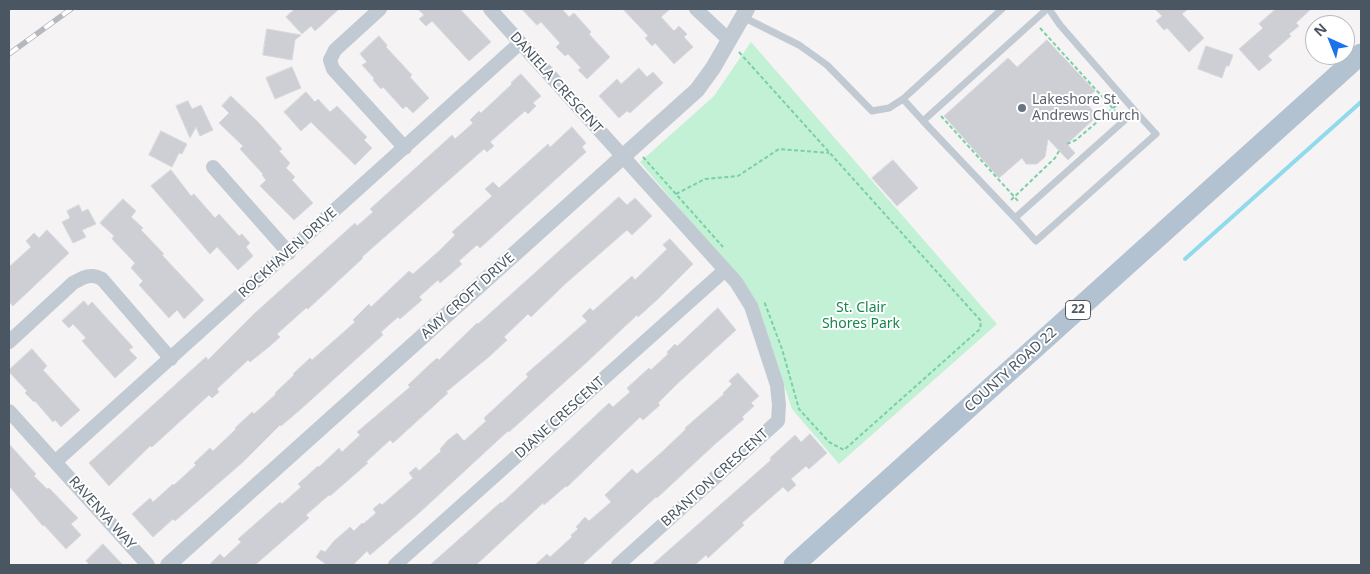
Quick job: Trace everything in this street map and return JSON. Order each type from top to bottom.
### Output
[{"type":"main road","name":"COUNTY ROAD 22","points":[[794,565],[1361,54]]},
{"type":"street","points":[[380,9],[335,50],[330,60],[333,69],[405,148]]},
{"type":"street","name":"DANIELA CRESCENT","points":[[490,9],[623,156]]},
{"type":"street","points":[[696,9],[729,40]]},
{"type":"street","name":"AMY CROFT DRIVE","points":[[168,565],[698,90],[745,13]]},
{"type":"street","name":"ROCKHAVEN DRIVE","points":[[55,462],[520,43]]},
{"type":"street","name":"BRANTON CRESCENT","points":[[618,565],[778,421],[780,405],[777,385],[751,306],[736,282],[623,156]]},
{"type":"street","points":[[213,167],[288,253]]},
{"type":"street","name":"DIANE CRESCENT","points":[[396,565],[725,270]]},
{"type":"street","points":[[9,342],[73,283],[84,277],[95,275],[102,279],[171,359]]},
{"type":"street","name":"RAVENYA WAY","points":[[9,411],[148,565]]},
{"type":"lane","points":[[745,13],[800,45],[827,65],[872,111],[889,108],[903,99],[1002,9]]},
{"type":"lane","points":[[903,99],[923,121],[1036,241],[1156,134],[1048,9],[923,121]]},
{"type":"lane","points":[[1015,218],[1135,111]]},
{"type":"path","points":[[1034,21],[1124,120]]},
{"type":"path","points":[[729,40],[981,320],[980,329],[844,450],[829,442],[799,409],[782,348],[760,295]]},
{"type":"path","points":[[1067,144],[1076,140],[1124,98]]},
{"type":"path","points":[[935,110],[1025,209]]},
{"type":"path","points":[[663,200],[705,179],[738,176],[779,149],[830,153]]},
{"type":"path","points":[[1003,206],[1055,158],[1059,151]]},
{"type":"path","points":[[641,156],[728,253]]},
{"type":"green space","name":"St. Clair Shores Park","points":[[751,42],[997,324],[839,464],[792,409],[754,297],[640,162],[714,96]]},
{"type":"building","points":[[295,9],[339,9],[315,31],[311,26],[302,34],[286,17]]},
{"type":"building","points":[[418,9],[460,9],[491,42],[469,61],[432,21],[426,26],[419,19],[424,15]]},
{"type":"building","points":[[522,9],[562,9],[569,17],[574,13],[591,32],[589,34],[610,57],[587,79],[578,70],[581,68],[568,54],[565,56],[556,47],[560,43],[541,22],[537,25]]},
{"type":"building","points":[[623,9],[670,9],[661,17],[674,31],[679,26],[687,34],[684,37],[693,47],[674,64],[655,43],[652,46],[645,38],[648,36]]},
{"type":"building","points":[[1155,9],[1188,9],[1182,14],[1204,38],[1189,52],[1167,28],[1164,30],[1156,21],[1162,16]]},
{"type":"building","points":[[1276,9],[1311,9],[1296,23],[1299,26],[1289,34],[1291,36],[1268,56],[1272,60],[1259,71],[1239,49],[1263,28],[1259,24]]},
{"type":"building","points":[[267,29],[301,35],[295,40],[292,60],[263,55]]},
{"type":"building","points":[[379,36],[387,45],[386,47],[412,75],[410,77],[429,98],[413,113],[406,106],[403,109],[383,87],[381,89],[362,65],[367,62],[360,54]]},
{"type":"building","name":"Lakeshore St. Andrews Church","points":[[1047,40],[1095,91],[1084,100],[1097,116],[1067,144],[1075,153],[1068,160],[1048,139],[1045,157],[1037,164],[1026,164],[1022,158],[999,178],[944,116],[1008,58],[1017,67]]},
{"type":"building","points":[[1206,46],[1233,55],[1229,66],[1226,66],[1222,78],[1198,69]]},
{"type":"building","points":[[292,67],[301,88],[275,99],[266,78]]},
{"type":"building","points":[[639,68],[647,77],[653,72],[663,83],[630,113],[627,111],[619,118],[599,96],[617,79],[621,84]]},
{"type":"building","points":[[521,74],[541,96],[533,103],[536,106],[528,114],[525,111],[490,142],[494,146],[487,152],[484,149],[362,257],[308,309],[306,308],[277,334],[280,337],[270,346],[250,362],[248,360],[217,389],[219,392],[212,398],[209,395],[152,447],[150,446],[109,486],[89,463],[206,357],[208,360],[255,313],[355,223],[357,226],[373,212],[370,209],[452,135],[455,139],[473,123],[470,120],[479,111],[481,113]]},
{"type":"building","points":[[306,92],[315,102],[318,99],[330,112],[337,106],[367,137],[364,140],[372,148],[355,165],[311,122],[301,131],[284,112]]},
{"type":"building","points":[[231,96],[282,149],[279,151],[290,163],[286,168],[295,177],[292,180],[313,203],[294,220],[260,186],[266,180],[263,174],[240,149],[243,146],[219,123],[229,113],[222,106]]},
{"type":"building","points":[[188,101],[192,109],[201,105],[213,130],[200,136],[196,127],[190,138],[176,106]]},
{"type":"building","points":[[572,127],[586,143],[582,147],[586,152],[480,248],[477,245],[459,261],[462,264],[453,272],[440,283],[438,280],[419,297],[422,300],[381,332],[383,335],[301,409],[280,425],[243,462],[175,521],[173,519],[153,537],[132,514],[150,498],[153,502],[174,485],[196,465],[194,463],[210,448],[213,451],[252,412],[254,414],[276,394],[310,358],[312,360],[355,322],[353,320],[369,304],[371,307],[409,271],[413,274],[440,250],[455,235],[452,232],[492,196],[485,189],[493,182],[499,188],[548,144],[550,147]]},
{"type":"building","points":[[161,131],[187,144],[182,154],[179,153],[172,167],[149,155]]},
{"type":"building","points":[[893,160],[918,188],[897,206],[872,178]]},
{"type":"building","points":[[171,170],[191,196],[194,194],[215,218],[219,214],[239,236],[242,234],[250,243],[246,247],[253,256],[238,270],[217,247],[210,254],[151,186]]},
{"type":"building","points":[[619,197],[627,205],[635,198],[652,216],[632,235],[627,230],[564,285],[531,317],[528,314],[504,337],[507,340],[490,356],[446,392],[448,393],[393,443],[390,440],[366,462],[368,463],[306,515],[309,518],[255,565],[209,565],[220,554],[224,558],[241,542],[238,539],[280,502],[282,504],[301,487],[298,484],[339,448],[342,452],[360,435],[357,432],[410,387],[408,385],[428,366],[437,358],[439,360],[477,323]]},
{"type":"building","points":[[123,199],[136,211],[131,217],[143,228],[141,230],[204,300],[184,319],[177,310],[169,318],[139,285],[143,281],[131,268],[135,263],[112,239],[114,236],[100,223]]},
{"type":"building","points":[[79,205],[82,212],[88,209],[96,224],[82,230],[86,237],[73,243],[62,222],[70,218],[67,211]]},
{"type":"building","points":[[47,230],[69,253],[13,306],[9,302],[9,267],[31,247],[26,241],[34,233],[39,238]]},
{"type":"building","points":[[670,239],[693,264],[638,317],[637,315],[418,514],[370,555],[367,551],[353,565],[327,565],[316,557],[321,550],[325,552],[350,527],[354,531],[376,513],[373,509],[380,503],[382,505],[413,478],[409,473],[416,467],[419,471],[441,451],[440,449],[448,440],[457,433],[464,441],[486,421],[484,418],[528,377],[526,374],[587,321],[582,316],[590,308],[593,311],[632,276],[635,280],[667,249],[663,245]]},
{"type":"building","points":[[84,301],[88,306],[92,302],[133,347],[129,350],[137,358],[115,378],[82,341],[86,338],[73,324],[69,328],[62,321]]},
{"type":"building","points":[[718,308],[736,330],[677,384],[658,403],[660,405],[643,420],[640,417],[567,487],[544,505],[543,503],[476,565],[430,565],[502,503],[609,403],[613,407],[630,392],[627,388],[649,368],[651,370],[668,354],[667,352],[675,344],[677,346]]},
{"type":"building","points":[[32,349],[47,366],[43,370],[80,410],[61,427],[55,420],[53,422],[35,401],[25,393],[27,391],[9,372]]},
{"type":"building","points":[[738,373],[759,396],[751,403],[754,406],[742,417],[744,419],[582,565],[535,565],[547,554],[550,557],[572,537],[571,535],[578,529],[576,527],[585,517],[589,521],[611,502],[605,495],[632,469],[637,474],[664,450],[685,428],[724,394],[732,384],[729,381]]},
{"type":"building","points":[[810,434],[827,453],[809,469],[806,466],[791,479],[796,485],[788,492],[783,487],[742,523],[744,525],[708,558],[706,555],[695,565],[652,565],[771,460],[770,458],[795,435],[801,442]]},
{"type":"building","points":[[9,444],[36,474],[34,476],[47,489],[49,488],[78,518],[71,524],[81,535],[66,549],[43,526],[9,486]]},
{"type":"building","points":[[103,544],[123,565],[90,565],[86,561]]},
{"type":"waterway","points":[[1185,259],[1361,102]]},
{"type":"railway","points":[[9,54],[71,9]]},
{"type":"place","name":"Lakeshore St. Andrews Church","points":[[1022,108]]}]
